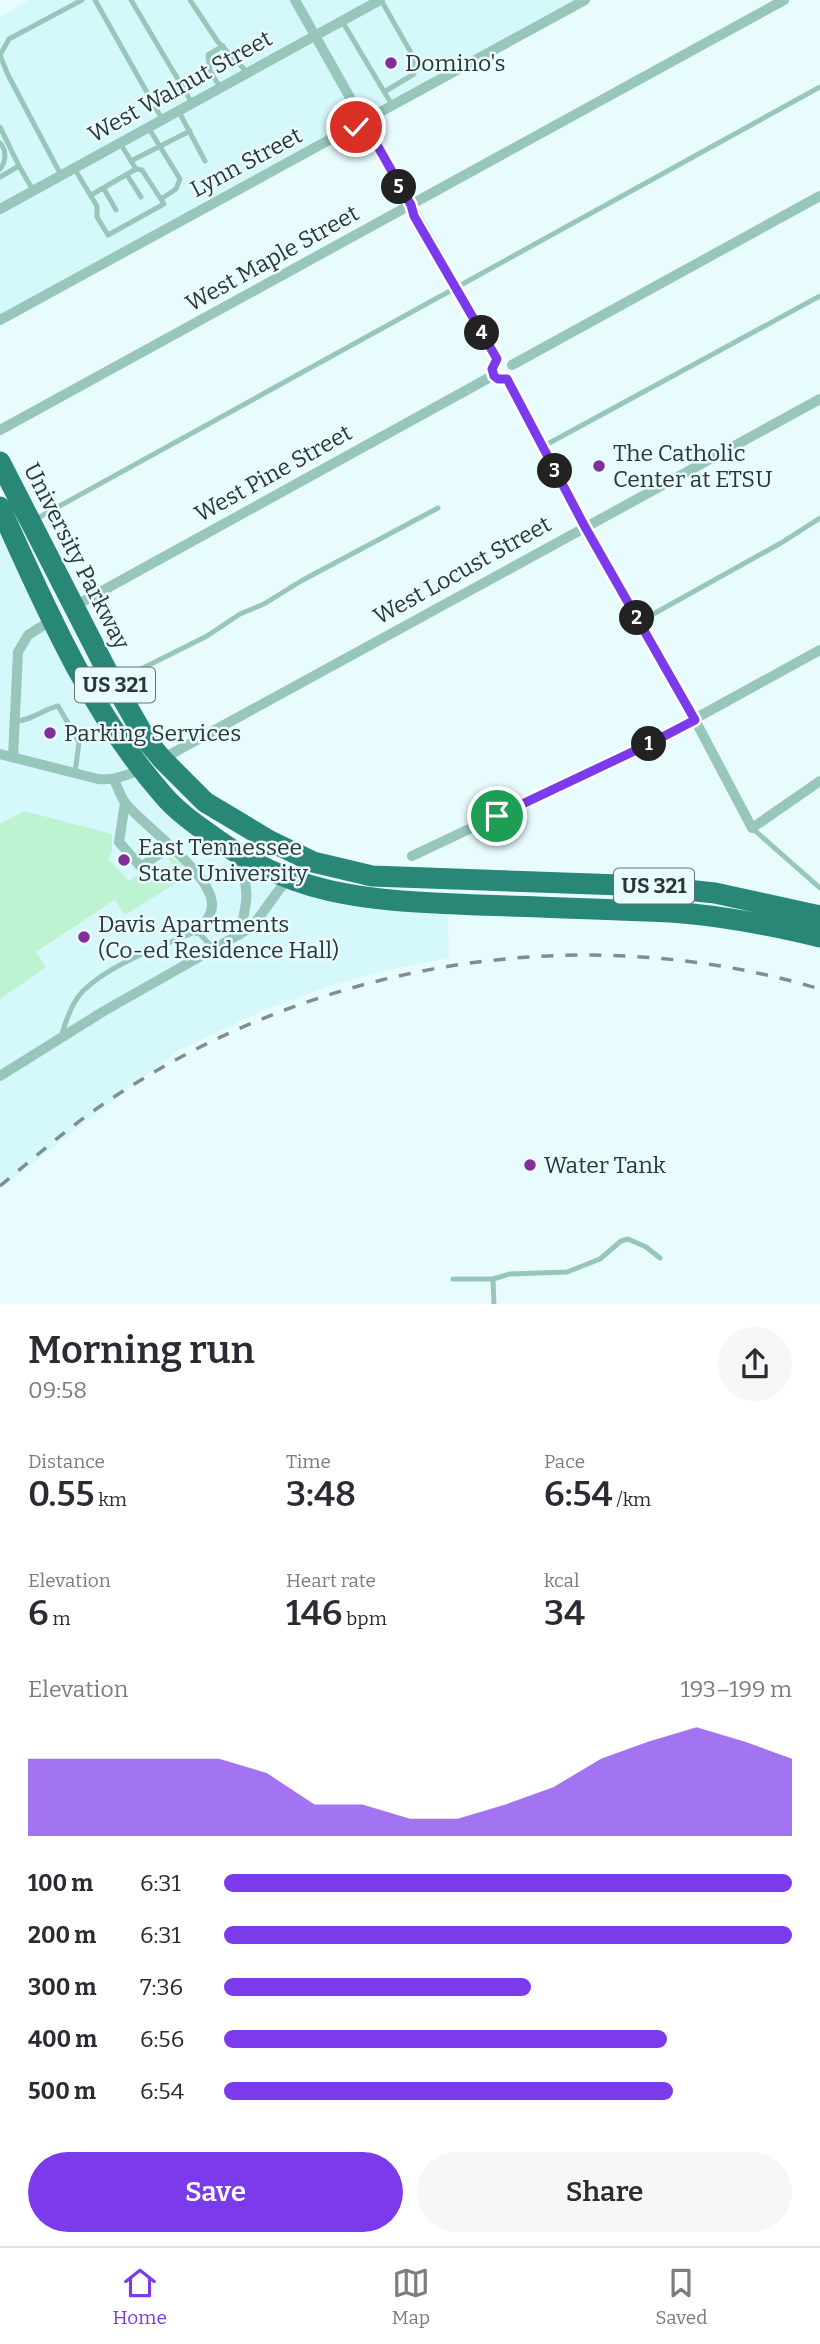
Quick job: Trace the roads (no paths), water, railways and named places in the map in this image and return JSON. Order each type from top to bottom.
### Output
[{"type":"highway","name":"University Parkway","points":[[0,462],[52,620],[78,674],[165,798],[187,818],[257,866],[320,890],[374,900],[671,912],[726,917],[820,937]]},
{"type":"highway","name":"University Parkway","points":[[0,507],[20,527],[73,607],[113,683],[147,741],[162,759],[205,802],[226,817],[296,855],[342,870],[372,876],[585,882],[715,893],[820,916]]},
{"type":"highway","points":[[52,620],[73,607]]},
{"type":"highway","points":[[143,770],[162,759]]},
{"type":"highway","points":[[287,879],[296,855]]},
{"type":"highway","points":[[584,909],[585,882]]},
{"type":"street","points":[[295,0],[411,205],[414,216],[498,360]]},
{"type":"street","name":"West Walnut Street","points":[[0,209],[380,0]]},
{"type":"street","name":"Lynn Street","points":[[0,320],[585,0]]},
{"type":"street","name":"West Maple Street","points":[[0,430],[784,0]]},
{"type":"street","points":[[512,365],[820,196]]},
{"type":"street","points":[[498,360],[507,360],[512,365],[513,371],[507,379]]},
{"type":"street","points":[[498,360],[492,369],[494,376],[507,379]]},
{"type":"street","name":"West Pine Street","points":[[73,607],[494,376]]},
{"type":"street","points":[[507,379],[585,527],[695,720],[752,828],[820,782]]},
{"type":"street","name":"West Locust Street","points":[[162,759],[820,399]]},
{"type":"street","points":[[13,757],[18,652],[28,635],[52,620]]},
{"type":"street","points":[[412,856],[636,750],[820,650]]},
{"type":"street","points":[[0,754],[115,781],[143,770]]},
{"type":"street","points":[[0,763],[13,757]]},
{"type":"street","points":[[115,781],[125,803],[192,868],[212,900],[209,915],[197,931]]},
{"type":"street","points":[[125,803],[119,842],[141,867],[169,847]]},
{"type":"street","points":[[237,854],[245,876],[247,892],[239,935]]},
{"type":"street","points":[[0,1076],[60,1038],[252,928],[287,879]]},
{"type":"lane","points":[[61,175],[8,75],[1,55],[9,39],[82,0]]},
{"type":"lane","points":[[95,0],[162,119]]},
{"type":"lane","points":[[131,0],[192,103]]},
{"type":"lane","points":[[190,0],[223,46],[247,72]]},
{"type":"lane","points":[[380,0],[414,58],[414,74],[384,92]]},
{"type":"lane","points":[[342,21],[393,107]]},
{"type":"lane","points":[[220,87],[210,71],[208,55],[223,46]]},
{"type":"lane","points":[[20,527],[820,87]]},
{"type":"lane","points":[[178,110],[205,161]]},
{"type":"lane","points":[[0,127],[33,190]]},
{"type":"lane","points":[[148,127],[180,179],[176,189],[161,199]]},
{"type":"lane","points":[[131,161],[190,131]]},
{"type":"lane","points":[[0,143],[5,155],[0,169]]},
{"type":"lane","points":[[120,143],[136,169]]},
{"type":"lane","points":[[0,177],[19,166]]},
{"type":"lane","points":[[74,168],[97,206],[97,217],[108,235],[164,204],[142,170],[136,169],[91,195]]},
{"type":"lane","points":[[127,175],[141,197]]},
{"type":"lane","points":[[104,188],[116,210]]},
{"type":"lane","points":[[542,447],[820,296]]},
{"type":"lane","points":[[113,683],[207,636],[240,614],[264,604],[438,508]]},
{"type":"lane","points":[[639,622],[781,543],[820,518]]},
{"type":"lane","points":[[15,721],[30,720],[49,708],[58,706],[79,742],[75,773]]},
{"type":"lane","points":[[752,828],[820,888]]},
{"type":"lane","points":[[60,1038],[66,1019],[81,993],[102,976],[197,931],[214,948]]},
{"type":"lane","points":[[453,1279],[493,1279],[578,1269],[600,1259],[621,1241],[628,1239],[646,1247],[660,1258]]},
{"type":"lane","points":[[493,1279],[494,1304]]},
{"type":"railway","points":[[0,1186],[108,1101],[188,1053],[272,1015],[361,985],[451,966],[544,956],[636,957],[729,967],[820,989]]},
{"type":"place","name":"Domino's","points":[[391,63]]},
{"type":"place","name":"The Catholic Center at ETSU","points":[[599,466]]},
{"type":"place","name":"Parking Services","points":[[50,733]]},
{"type":"place","name":"East Tennessee State University","points":[[124,860]]},
{"type":"place","name":"Davis Apartments (Co-ed Residence Hall)","points":[[84,937]]},
{"type":"place","name":"Water Tank","points":[[530,1165]]}]
